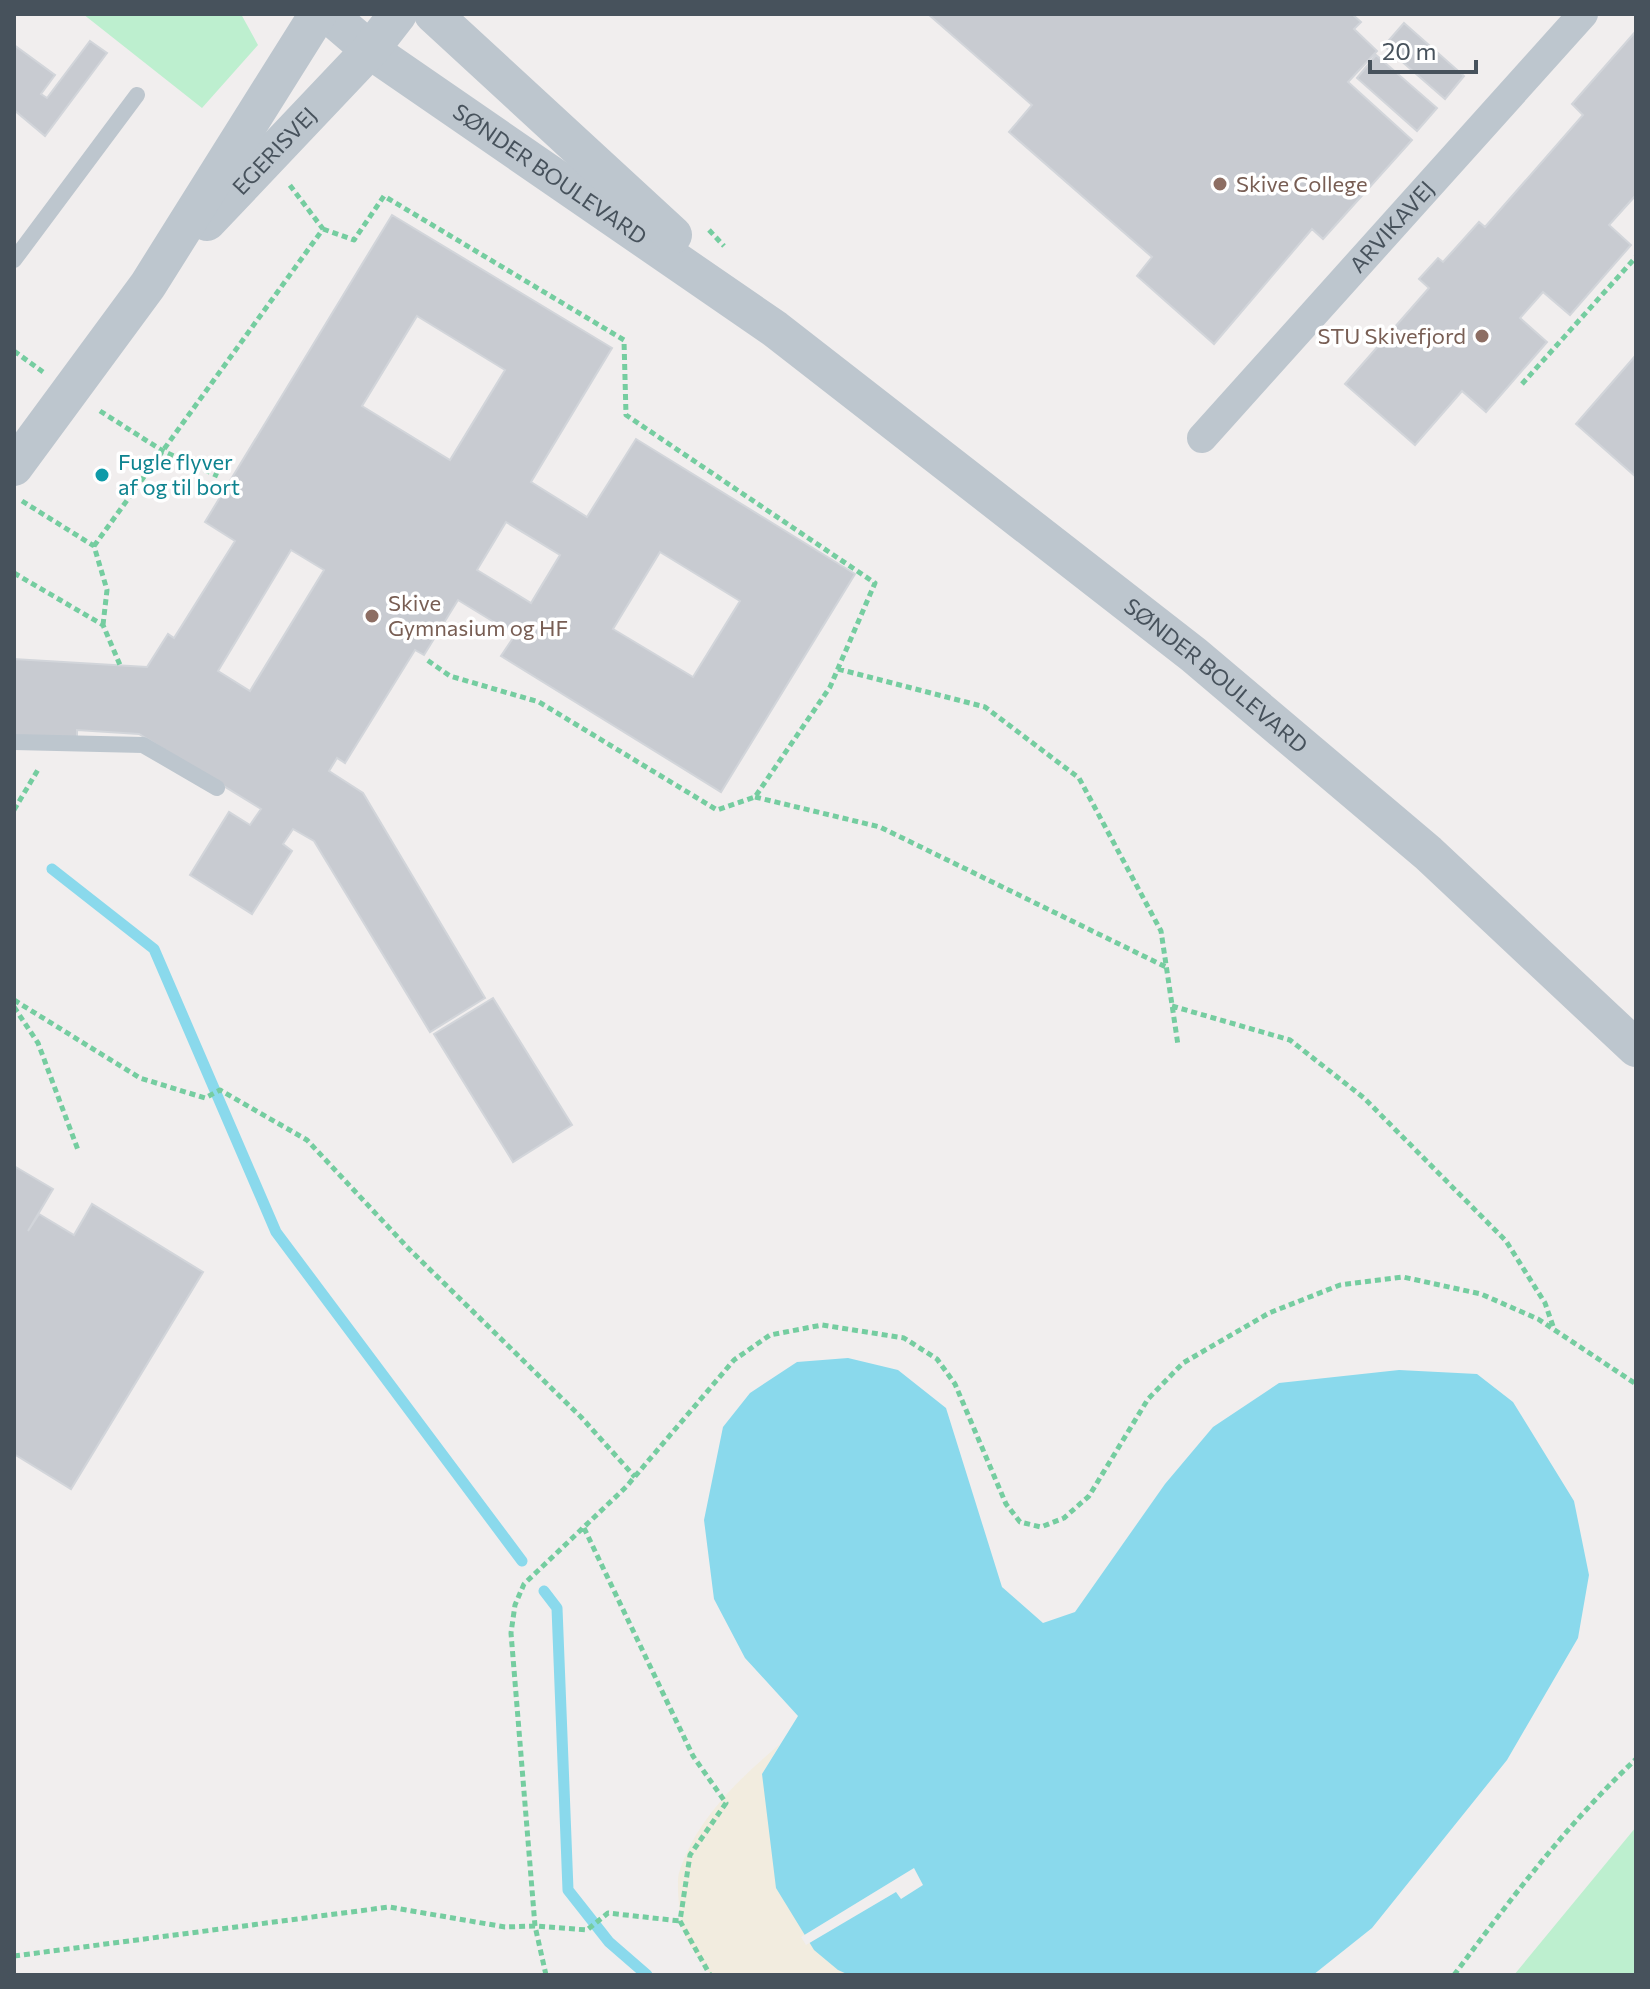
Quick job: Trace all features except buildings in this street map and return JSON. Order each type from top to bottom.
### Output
[{"type":"street","name":"EGERISVEJ","points":[[14,467],[148,285],[318,14]]},
{"type":"street","name":"SØNDER BOULEVARD","points":[[328,14],[370,50],[775,329],[1206,664],[1428,853],[1636,1048]]},
{"type":"street","name":"EGERISVEJ","points":[[148,285],[370,50],[398,14]]},
{"type":"street","name":"SØNDER BOULEVARD","points":[[433,14],[775,329]]},
{"type":"street","name":"ARVIKAVEJ","points":[[1202,438],[1583,14]]},
{"type":"lane","points":[[14,260],[137,95]]},
{"type":"lane","points":[[14,742],[143,745],[217,788]]},
{"type":"path","points":[[267,158],[323,229],[354,240],[384,196],[624,340],[626,415],[875,583],[830,687],[755,797]]},
{"type":"path","points":[[94,546],[323,229]]},
{"type":"path","points":[[1522,384],[1636,257]]},
{"type":"path","points":[[14,351],[69,391],[163,451],[218,476]]},
{"type":"path","points":[[14,496],[94,546],[107,590],[103,625],[120,665]]},
{"type":"path","points":[[14,573],[103,625]]},
{"type":"path","points":[[427,660],[450,676],[539,702],[717,810],[755,797],[880,827],[1166,967]]},
{"type":"path","points":[[838,669],[985,707],[1079,778],[1161,931],[1178,1045]]},
{"type":"path","points":[[14,810],[54,743]]},
{"type":"path","points":[[14,1000],[140,1078],[205,1098],[220,1090],[307,1140],[408,1248],[581,1417],[635,1477]]},
{"type":"path","points":[[1172,1006],[1290,1040],[1364,1098],[1506,1241],[1545,1303],[1554,1330]]},
{"type":"path","points":[[14,1007],[38,1043],[78,1150]]},
{"type":"path","points":[[546,1975],[535,1926],[511,1633],[515,1605],[524,1584],[635,1477],[734,1360],[770,1335],[822,1325],[904,1338],[937,1359],[955,1384],[1006,1504],[1020,1522],[1041,1527],[1064,1518],[1089,1496],[1148,1399],[1183,1363],[1269,1313],[1340,1285],[1403,1277],[1481,1294],[1538,1319],[1636,1384]]},
{"type":"path","points":[[584,1528],[693,1756],[726,1803],[690,1855],[680,1921],[710,1975]]},
{"type":"path","points":[[1454,1975],[1525,1880],[1636,1759]]},
{"type":"path","points":[[14,1956],[389,1907],[505,1927],[587,1930],[608,1913],[680,1921]]},
{"type":"green space","points":[[83,14],[241,14],[258,45],[202,108]]},
{"type":"green space","points":[[1636,1827],[1636,1975],[1514,1975]]},
{"type":"sand","points":[[780,1744],[762,1774],[838,1970],[849,1975],[711,1975],[682,1928],[679,1873],[696,1835],[720,1801]]},
{"type":"water","points":[[848,1358],[898,1370],[946,1408],[1002,1587],[1043,1623],[1075,1612],[1165,1484],[1213,1427],[1279,1383],[1399,1370],[1477,1374],[1513,1402],[1574,1501],[1589,1575],[1578,1638],[1507,1760],[1372,1928],[1313,1975],[849,1975],[814,1950],[776,1888],[762,1774],[798,1716],[745,1658],[714,1599],[704,1520],[723,1427],[750,1393],[797,1362]]},
{"type":"pier","points":[[914,1868],[923,1885],[901,1899],[896,1892],[806,1945],[801,1937]]},
{"type":"waterway","points":[[52,869],[154,949],[276,1232],[522,1561]]},
{"type":"waterway","points":[[544,1591],[557,1608],[568,1890],[609,1942],[647,1975]]},
{"type":"place","name":"Skive College","points":[[1220,184]]},
{"type":"place","name":"STU Skivefjord","points":[[1482,336]]},
{"type":"place","name":"Fugle flyver af og til bort","points":[[102,475]]},
{"type":"place","name":"Skive Gymnasium og HF","points":[[372,616]]}]
